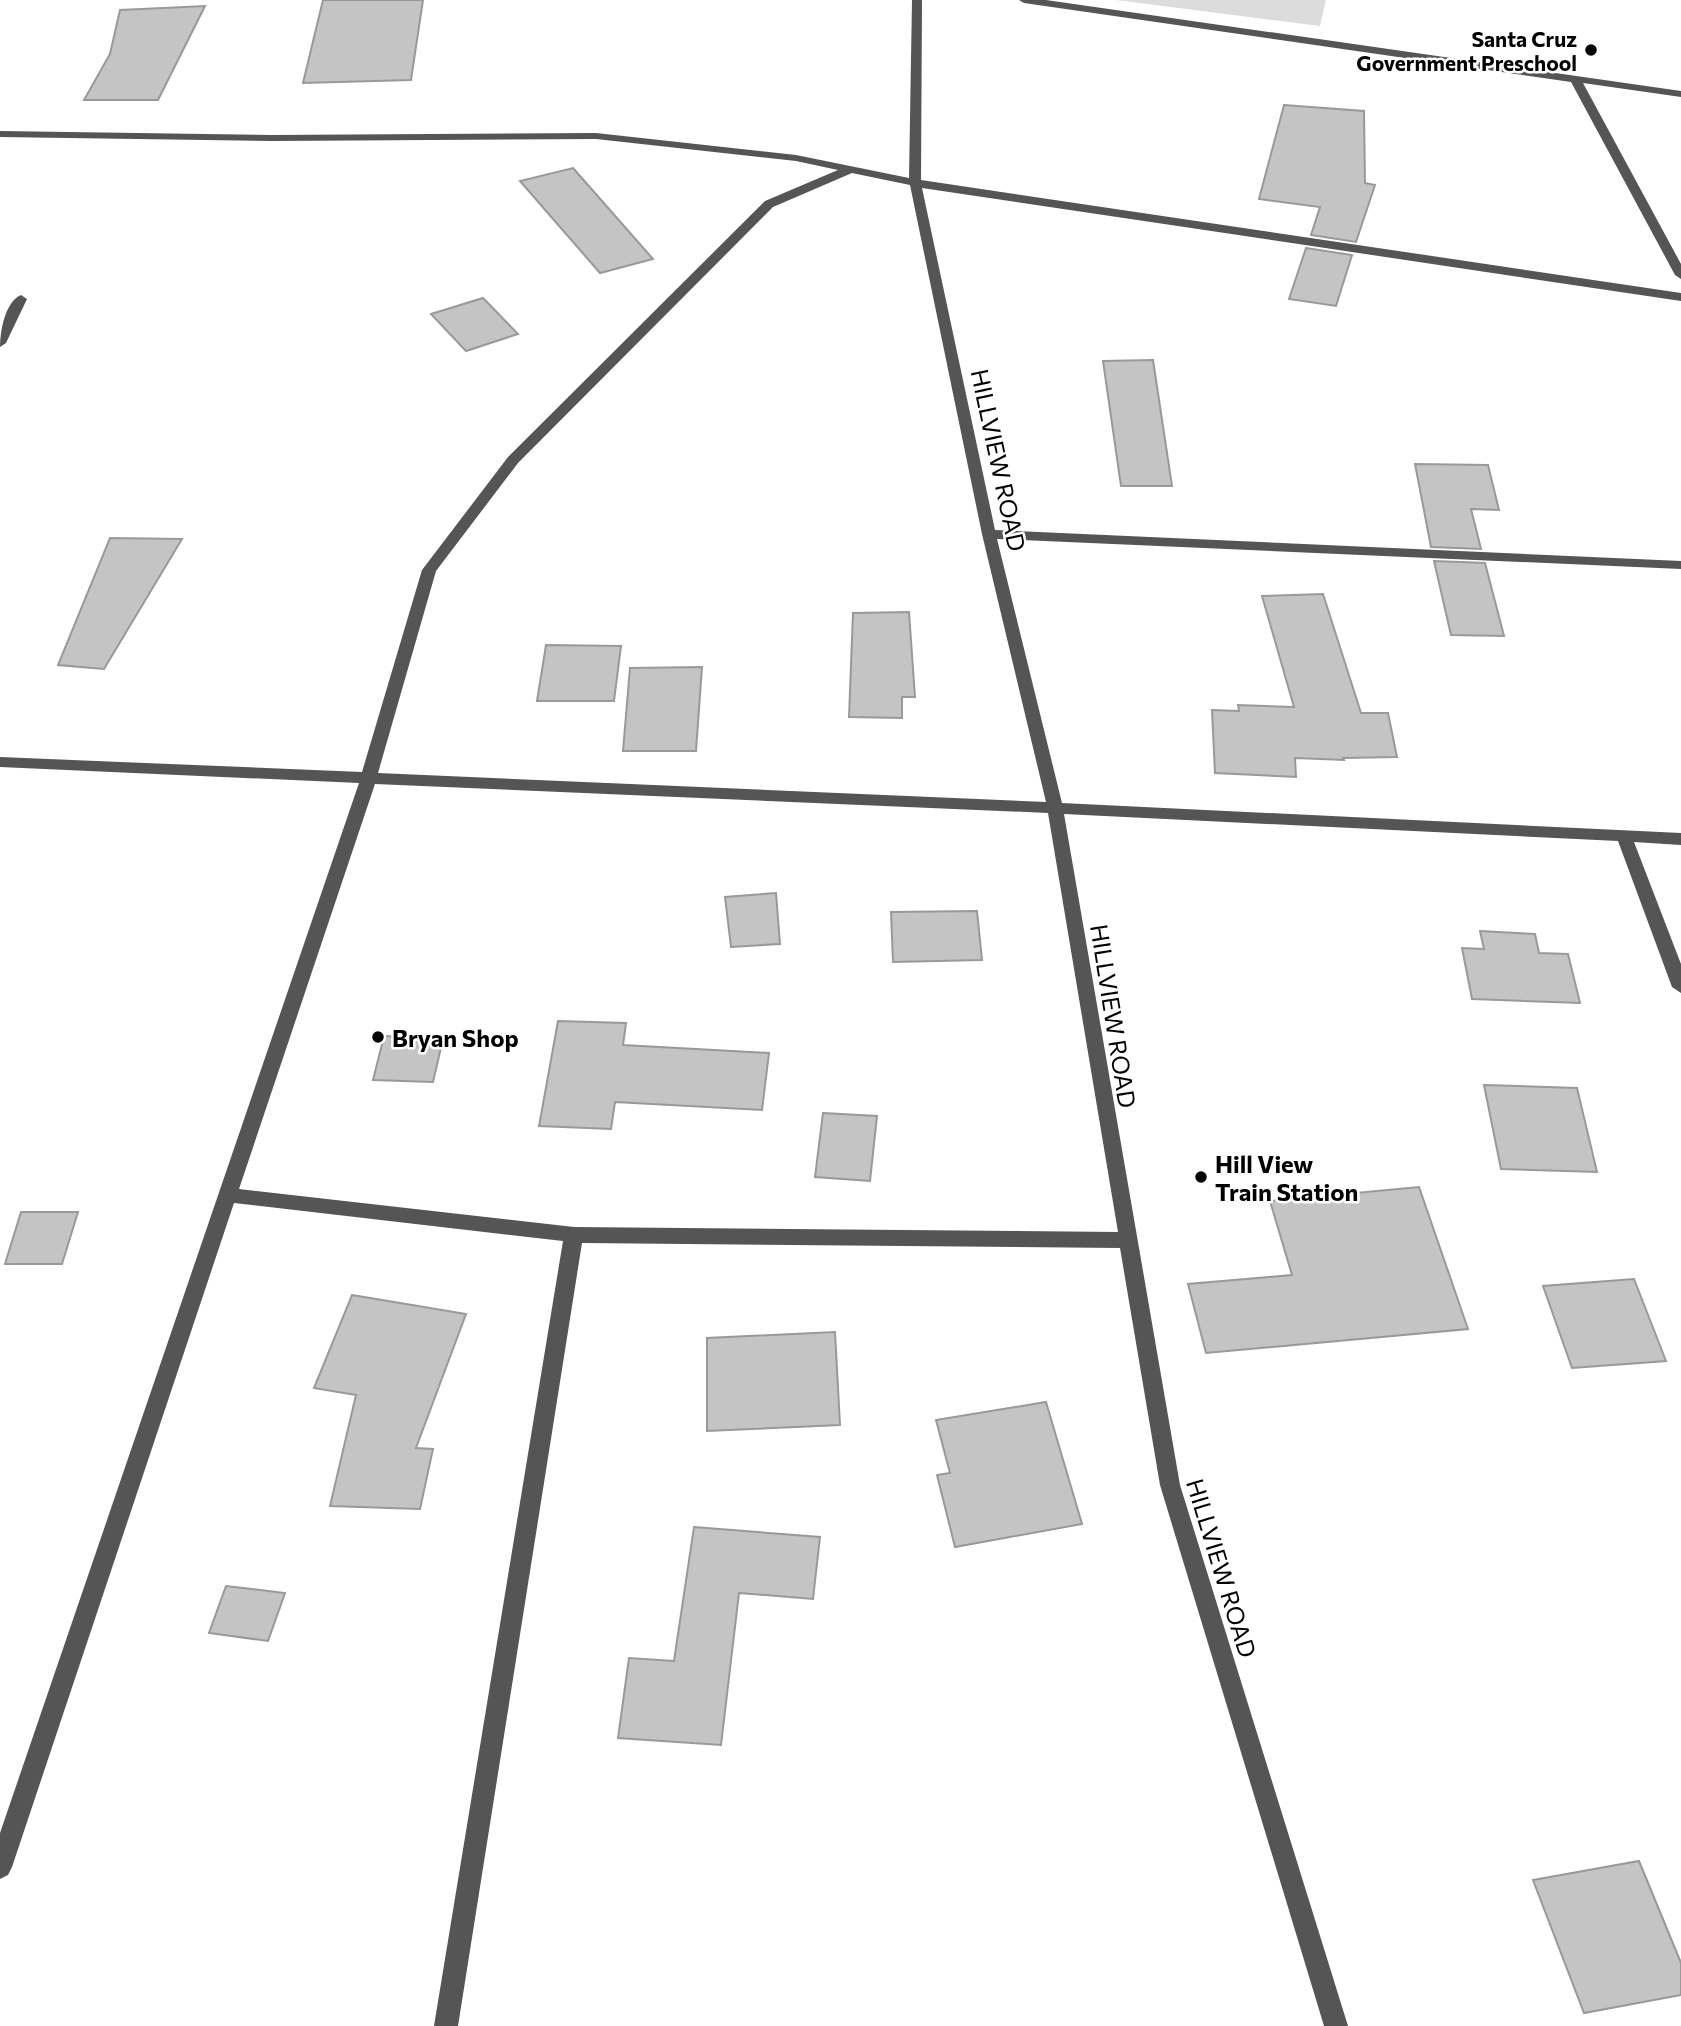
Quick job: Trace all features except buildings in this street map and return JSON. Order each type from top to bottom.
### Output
[{"type":"street","name":"HILLVIEW ROAD","points":[[917,0],[915,183],[989,534],[1055,808],[1170,1485],[1336,2026]]},
{"type":"street","points":[[1024,0],[1681,94]]},
{"type":"street","points":[[1576,81],[1681,275]]},
{"type":"street","points":[[0,134],[272,138],[596,136],[796,158],[854,168],[915,183],[1681,297]]},
{"type":"street","points":[[0,1867],[368,780],[429,570],[513,460],[769,204],[854,168]]},
{"type":"street","points":[[0,344],[21,299]]},
{"type":"street","points":[[989,534],[1681,565]]},
{"type":"street","points":[[0,762],[1055,808],[1681,839]]},
{"type":"street","points":[[1624,837],[1681,987]]},
{"type":"street","points":[[227,1195],[574,1235],[1127,1240]]},
{"type":"street","points":[[446,2026],[574,1235]]},
{"type":"shaded area","points":[[1116,0],[1326,0],[1320,26]]},
{"type":"place","name":"Santa Cruz Government Preschool","points":[[1591,50]]},
{"type":"place","name":"Bryan Shop","points":[[378,1037]]},
{"type":"place","name":"Hill View Train Station","points":[[1201,1177]]}]
